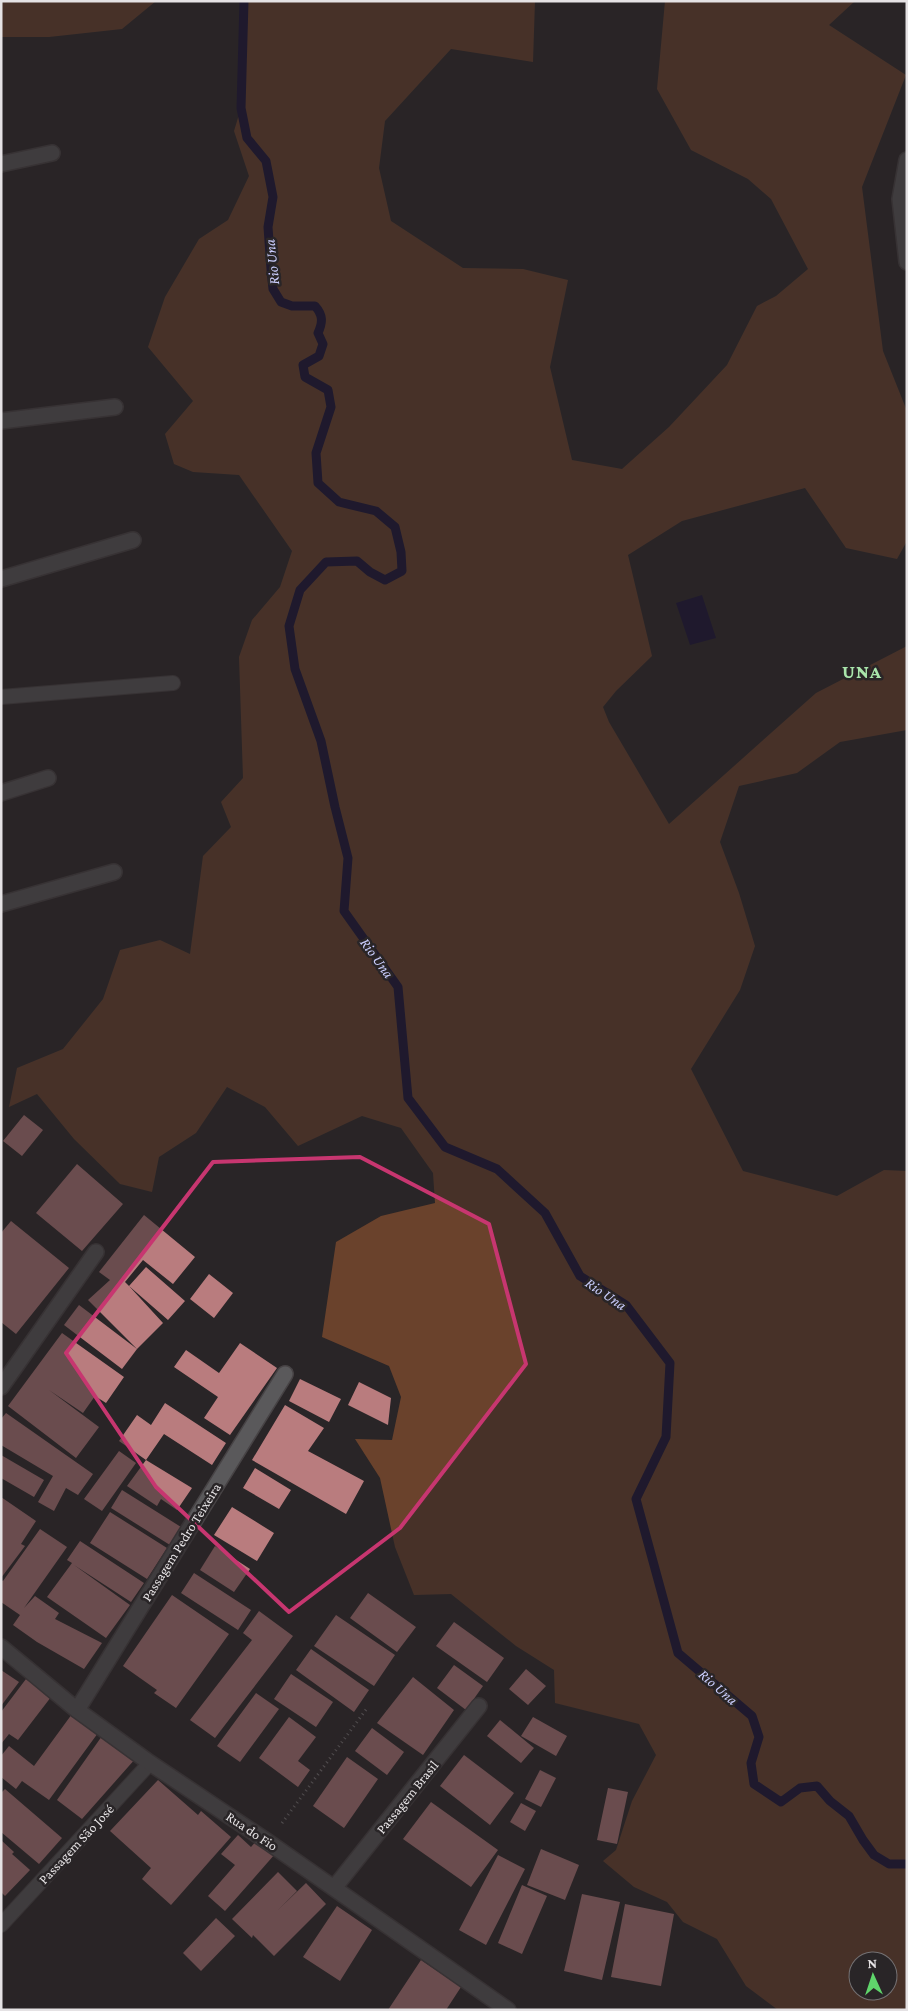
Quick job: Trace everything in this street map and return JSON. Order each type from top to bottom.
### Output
[{"type":"street","points":[[1,164],[52,153]]},
{"type":"street","points":[[907,160],[903,200],[907,262]]},
{"type":"street","points":[[1,421],[115,407]]},
{"type":"street","points":[[1,579],[132,540]]},
{"type":"street","points":[[1,793],[48,778]]},
{"type":"street","points":[[1,904],[114,872]]},
{"type":"street","points":[[1,1387],[96,1252]]},
{"type":"street","name":"Passagem Pedro Teixeira","points":[[78,1710],[285,1374]]},
{"type":"street","name":"Rua do Fio","points":[[1,1647],[78,1710],[150,1763],[268,1842],[508,2010]]},
{"type":"street","name":"Passagem Brasil","points":[[334,1888],[479,1706]]},
{"type":"lane","points":[[1,697],[173,683]]},
{"type":"lane","name":"Passagem São José","points":[[1,1925],[150,1763]]},
{"type":"path","points":[[268,1842],[368,1707]]},
{"type":"highlighted area","points":[[360,1157],[489,1224],[526,1364],[400,1528],[289,1612],[156,1487],[66,1353],[213,1162]]},
{"type":"shaded area","points":[[1,1],[156,1],[122,29],[49,37],[1,37]]},
{"type":"shaded area","points":[[244,1],[535,1],[533,62],[451,49],[385,121],[379,168],[391,221],[463,268],[523,269],[568,280],[550,367],[572,460],[622,469],[669,427],[727,365],[757,306],[776,296],[808,269],[771,199],[748,179],[691,150],[657,89],[665,1],[855,1],[829,25],[906,75],[862,187],[883,351],[907,411],[907,541],[897,559],[846,548],[805,488],[682,521],[628,555],[652,656],[616,691],[603,707],[609,722],[669,824],[816,693],[907,646],[907,730],[840,742],[797,773],[739,786],[720,842],[739,893],[755,946],[740,990],[691,1069],[743,1171],[837,1196],[884,1170],[907,1171],[907,2010],[778,2010],[746,1986],[717,1939],[683,1922],[667,1902],[634,1887],[603,1861],[616,1850],[632,1801],[656,1755],[639,1724],[555,1703],[554,1670],[516,1646],[451,1594],[414,1595],[395,1547],[380,1478],[355,1439],[392,1440],[401,1397],[389,1366],[322,1337],[336,1242],[381,1216],[435,1203],[433,1173],[401,1128],[362,1116],[298,1146],[265,1107],[227,1087],[196,1133],[159,1157],[152,1192],[120,1184],[74,1139],[37,1094],[9,1107],[17,1068],[63,1049],[103,999],[120,950],[160,940],[190,954],[203,856],[231,827],[221,802],[243,778],[239,657],[252,620],[280,587],[292,551],[239,475],[193,472],[174,464],[165,434],[193,401],[148,347],[165,297],[199,239],[228,220],[249,176],[234,131],[241,108]]},
{"type":"shaded area","points":[[702,595],[716,638],[690,645],[676,603]]},
{"type":"building","points":[[24,1115],[43,1130],[22,1156],[3,1141]]},
{"type":"building","points":[[77,1164],[123,1204],[82,1251],[36,1213]]},
{"type":"building","points":[[144,1215],[195,1257],[173,1284],[143,1260],[125,1282],[163,1323],[137,1349],[88,1300],[110,1280],[99,1272]]},
{"type":"building","points":[[11,1221],[69,1268],[16,1334],[1,1322],[1,1233]]},
{"type":"building","points":[[146,1267],[185,1301],[168,1320],[129,1286]]},
{"type":"building","points":[[209,1274],[233,1293],[214,1318],[190,1299]]},
{"type":"building","points":[[79,1305],[137,1349],[122,1369],[64,1325]]},
{"type":"building","points":[[62,1333],[124,1377],[106,1403],[95,1396],[83,1413],[49,1390],[99,1427],[76,1458],[8,1406]]},
{"type":"building","points":[[240,1343],[277,1368],[230,1435],[204,1418],[218,1397],[174,1367],[186,1350],[219,1373]]},
{"type":"building","points":[[300,1379],[341,1399],[329,1422],[289,1401]]},
{"type":"building","points":[[359,1382],[391,1398],[388,1425],[348,1405]]},
{"type":"building","points":[[165,1403],[226,1443],[212,1465],[164,1434],[146,1460],[119,1441],[137,1415],[151,1425]]},
{"type":"building","points":[[285,1405],[324,1428],[308,1451],[364,1481],[346,1514],[252,1460]]},
{"type":"building","points":[[6,1413],[93,1474],[78,1495],[66,1488],[54,1511],[38,1502],[53,1476],[1,1445],[1,1419]]},
{"type":"building","points":[[119,1451],[136,1463],[102,1511],[84,1499]]},
{"type":"building","points":[[1,1455],[44,1480],[34,1497],[1,1478]]},
{"type":"building","points":[[146,1460],[192,1488],[177,1510],[161,1499],[157,1506],[127,1486]]},
{"type":"building","points":[[255,1468],[291,1490],[279,1509],[243,1488]]},
{"type":"building","points":[[122,1490],[181,1527],[170,1545],[111,1508]]},
{"type":"building","points":[[1,1497],[36,1521],[21,1544],[25,1546],[1,1578]]},
{"type":"building","points":[[232,1507],[274,1533],[257,1561],[214,1535]]},
{"type":"building","points":[[110,1512],[167,1548],[147,1579],[90,1543]]},
{"type":"building","points":[[40,1529],[67,1547],[24,1608],[35,1596],[59,1613],[55,1619],[102,1643],[84,1669],[37,1642],[13,1625],[20,1615],[1,1602],[1,1580],[3,1581]]},
{"type":"building","points":[[80,1541],[144,1583],[131,1602],[74,1565],[130,1605],[106,1638],[47,1597],[72,1563],[67,1560]]},
{"type":"building","points":[[215,1546],[250,1569],[234,1592],[200,1570]]},
{"type":"building","points":[[194,1573],[251,1610],[238,1630],[181,1593]]},
{"type":"building","points":[[368,1593],[416,1627],[397,1652],[350,1618]]},
{"type":"building","points":[[172,1595],[229,1634],[176,1708],[154,1693],[157,1690],[123,1666]]},
{"type":"building","points":[[259,1611],[293,1636],[215,1738],[190,1720],[252,1640],[243,1633]]},
{"type":"building","points":[[336,1615],[395,1655],[374,1686],[314,1646]]},
{"type":"building","points":[[454,1622],[504,1658],[487,1682],[436,1646]]},
{"type":"building","points":[[311,1649],[369,1690],[354,1712],[296,1670]]},
{"type":"building","points":[[454,1665],[483,1686],[466,1710],[437,1688]]},
{"type":"building","points":[[526,1669],[546,1686],[528,1705],[509,1689]]},
{"type":"building","points":[[1,1670],[19,1682],[1,1706]]},
{"type":"building","points":[[291,1674],[333,1702],[316,1727],[274,1699]]},
{"type":"building","points":[[413,1677],[454,1710],[423,1755],[377,1723]]},
{"type":"building","points":[[26,1679],[51,1697],[18,1740],[9,1734],[1,1744],[1,1712]]},
{"type":"building","points":[[256,1693],[279,1709],[240,1762],[217,1746]]},
{"type":"building","points":[[72,1714],[98,1733],[49,1800],[22,1781],[16,1789],[1,1777],[1,1756],[9,1746],[34,1766]]},
{"type":"building","points":[[289,1717],[316,1737],[298,1761],[310,1770],[298,1787],[259,1758]]},
{"type":"building","points":[[533,1717],[567,1736],[556,1756],[521,1736]]},
{"type":"building","points":[[500,1720],[534,1748],[521,1763],[487,1736]]},
{"type":"building","points":[[372,1728],[404,1752],[387,1775],[355,1751]]},
{"type":"building","points":[[102,1736],[136,1758],[82,1819],[57,1800]]},
{"type":"building","points":[[464,1755],[514,1793],[490,1825],[440,1786]]},
{"type":"building","points":[[347,1757],[378,1779],[344,1828],[313,1806]]},
{"type":"building","points":[[540,1770],[556,1778],[541,1807],[525,1799]]},
{"type":"building","points":[[158,1780],[198,1815],[201,1811],[231,1837],[171,1905],[142,1879],[151,1868],[110,1831]]},
{"type":"building","points":[[608,1788],[628,1792],[617,1844],[597,1840]]},
{"type":"building","points":[[5,1789],[62,1838],[39,1864],[1,1832],[1,1793]]},
{"type":"building","points":[[431,1802],[498,1850],[471,1887],[403,1839]]},
{"type":"building","points":[[521,1803],[536,1811],[525,1831],[510,1822]]},
{"type":"building","points":[[238,1835],[251,1847],[258,1839],[275,1854],[225,1911],[208,1896],[235,1865],[221,1854]]},
{"type":"building","points":[[1,1840],[14,1852],[12,1854],[30,1870],[5,1896],[1,1892]]},
{"type":"building","points":[[541,1849],[579,1865],[565,1900],[527,1885]]},
{"type":"building","points":[[498,1855],[525,1869],[486,1945],[459,1930]]},
{"type":"building","points":[[278,1872],[297,1891],[278,1910],[306,1883],[326,1904],[274,1956],[253,1935],[252,1938],[232,1919]]},
{"type":"building","points":[[522,1885],[547,1896],[522,1954],[498,1943]]},
{"type":"building","points":[[582,1894],[620,1902],[602,1980],[564,1971]]},
{"type":"building","points":[[625,1904],[674,1914],[661,1986],[611,1977]]},
{"type":"building","points":[[337,1906],[372,1930],[340,1981],[303,1957]]},
{"type":"building","points":[[216,1918],[235,1936],[201,1971],[183,1953]]},
{"type":"building","points":[[421,1960],[461,1987],[446,2010],[388,2010]]},
{"type":"waterway","name":"Rio Una","points":[[244,1],[241,108],[247,138],[266,161],[273,197],[268,227],[273,289],[281,302],[292,306],[315,306],[320,312],[321,325],[318,333],[323,344],[319,356],[303,365],[305,377],[328,390],[331,407],[316,453],[318,483],[339,502],[376,511],[395,527],[401,552],[402,571],[385,580],[370,572],[357,561],[326,562],[300,590],[289,626],[295,669],[321,741],[348,858],[344,911],[398,987],[408,1098],[445,1147],[497,1169],[545,1213],[580,1276],[626,1305],[670,1363],[666,1437],[636,1499],[678,1653],[752,1716],[759,1737],[751,1763],[754,1784],[781,1802],[800,1788],[817,1786],[830,1801],[849,1816],[874,1855],[889,1864],[907,1864]]},
{"type":"district","name":"UNA","points":[[862,671]]}]
